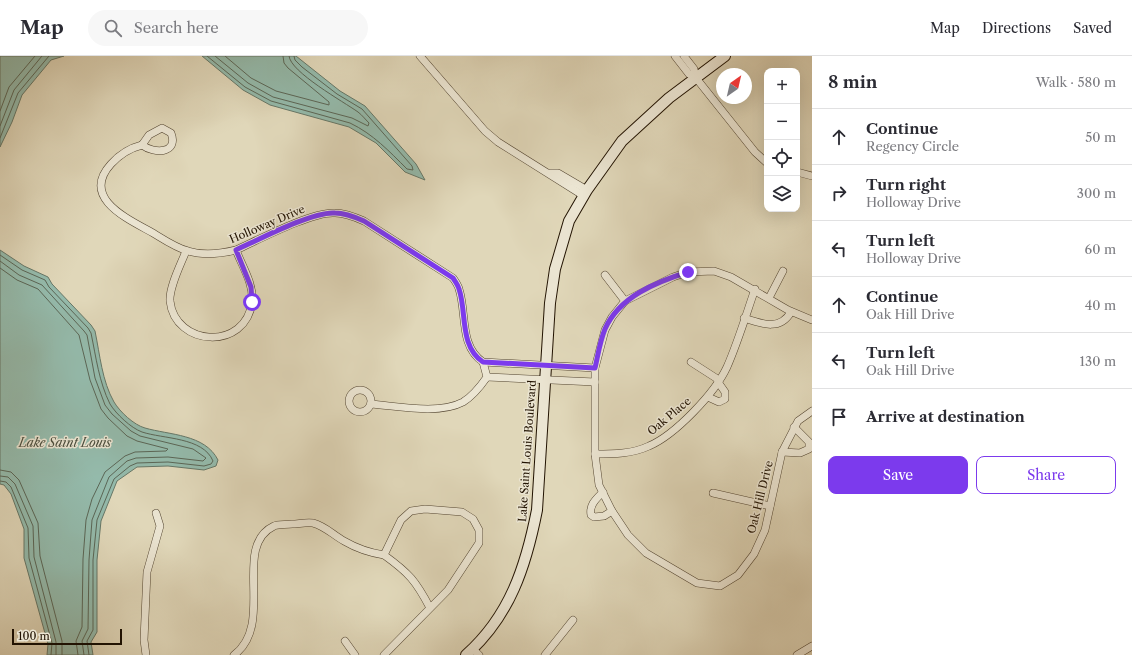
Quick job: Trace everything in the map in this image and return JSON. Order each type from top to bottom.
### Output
[{"type":"main road","name":"Lake Saint Louis Boulevard","points":[[473,653],[513,595],[524,565],[537,510],[550,303],[555,269],[569,221],[585,193],[622,141],[654,111],[725,56]]},
{"type":"street","points":[[420,56],[485,130],[498,142],[550,173],[558,173],[585,193]]},
{"type":"street","points":[[676,56],[689,74],[696,78],[744,140],[764,160]]},
{"type":"street","points":[[684,56],[694,69],[696,78]]},
{"type":"street","name":"Holloway Drive","points":[[142,145],[119,155],[108,167],[103,182],[103,195],[110,207],[121,215],[186,251],[205,254],[223,253],[236,250],[318,214],[334,212],[351,215],[364,221],[453,278],[459,289],[470,346],[478,358],[483,362]]},
{"type":"street","points":[[800,173],[812,176]]},
{"type":"street","points":[[186,251],[174,281],[170,300],[175,316],[183,327],[198,336],[216,338],[227,336],[239,328],[248,316],[252,302],[251,287],[236,250]]},
{"type":"street","name":"Oak Hill Drive","points":[[812,320],[791,312],[755,289],[731,277],[714,271],[698,271],[673,277],[626,301],[612,317],[605,330],[595,368],[595,454],[600,484],[612,511],[628,534],[646,553],[697,583],[720,586],[738,575],[754,554],[765,530],[782,452],[798,421],[812,411]]},
{"type":"street","points":[[769,298],[783,271]]},
{"type":"street","points":[[605,275],[626,301]]},
{"type":"street","name":"Oak Place","points":[[595,454],[625,453],[649,446],[667,435],[708,397],[727,367],[755,289]]},
{"type":"street","points":[[744,318],[761,323],[777,324],[785,320],[791,312]]},
{"type":"street","points":[[487,377],[483,362],[595,368]]},
{"type":"street","points":[[691,362],[719,381],[726,392],[725,399],[719,402],[708,397]]},
{"type":"street","points":[[487,377],[595,382]]},
{"type":"street","points":[[371,404],[426,409],[450,408],[464,402],[473,394],[487,377]]},
{"type":"street","name":"Oak Hill Drive","points":[[782,452],[794,454],[806,452],[809,449],[809,442],[794,427]]},
{"type":"street","points":[[603,492],[591,506],[591,515],[594,518],[604,516],[612,511]]},
{"type":"street","points":[[713,493],[770,506]]},
{"type":"street","points":[[384,555],[401,520],[411,512],[425,509],[462,512],[473,519],[479,530],[479,543],[448,590],[384,655]]},
{"type":"street","points":[[146,655],[144,640],[147,572],[160,526],[156,513]]},
{"type":"street","points":[[234,655],[242,649],[250,635],[254,619],[252,580],[257,546],[262,534],[274,526],[311,523],[322,526],[344,541],[374,554],[384,555],[406,571],[420,589],[430,608]]},
{"type":"street","points":[[545,655],[573,620]]},
{"type":"street","points":[[345,641],[355,655]]},
{"type":"street","points":[[797,655],[812,646]]},
{"type":"water","points":[[0,56],[64,56],[51,60],[22,95],[12,122],[0,147]]},
{"type":"water","points":[[202,56],[296,56],[340,91],[365,106],[416,164],[425,180],[405,172],[376,143],[349,127],[270,105],[243,90]]},
{"type":"water","name":"Lake Saint Louis","points":[[0,250],[24,266],[48,277],[52,284],[91,325],[95,331],[102,368],[110,394],[114,402],[124,414],[136,424],[145,428],[196,440],[212,451],[218,460],[216,466],[204,470],[168,466],[137,467],[117,481],[101,521],[97,560],[97,632],[91,642],[93,655],[47,655],[48,644],[24,558],[24,529],[11,494],[4,485],[0,484]]},
{"type":"route","points":[[252,302],[251,287],[236,250],[318,214],[334,212],[351,215],[364,221],[453,278],[459,289],[470,346],[478,358],[483,362],[595,368],[605,330],[619,308],[626,301],[636,295],[673,277],[688,272]]}]
